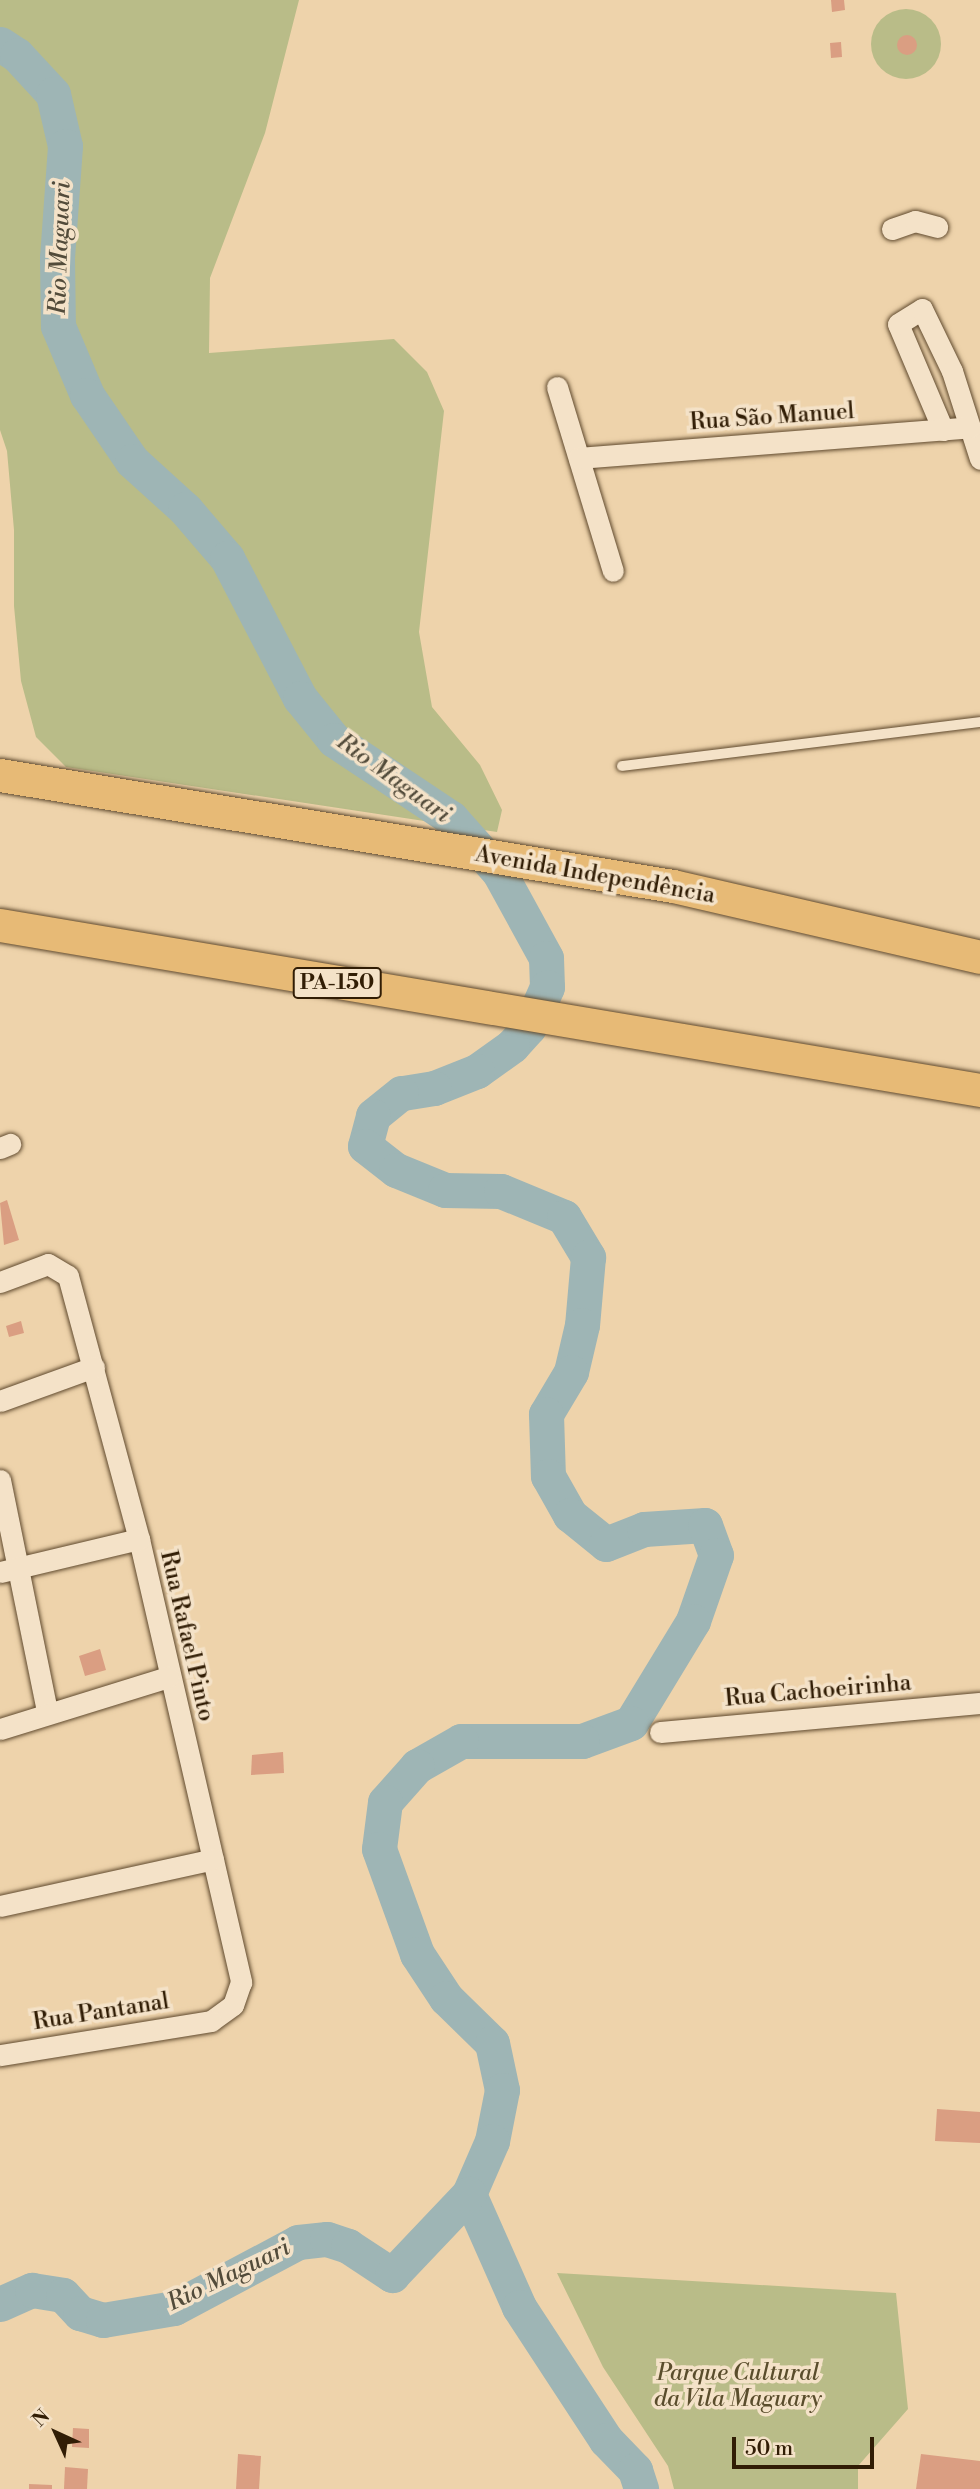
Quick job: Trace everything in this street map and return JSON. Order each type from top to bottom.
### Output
[{"type":"main road","name":"Avenida Independência","points":[[0,775],[673,887],[980,957]]},
{"type":"main road","name":"PA-150","points":[[0,925],[980,1090]]},
{"type":"street","points":[[892,229],[915,220],[937,227]]},
{"type":"street","points":[[943,430],[898,324],[922,309],[942,345],[980,458]]},
{"type":"street","points":[[558,387],[613,570]]},
{"type":"street","name":"Rua São Manuel","points":[[579,458],[970,427]]},
{"type":"street","name":"Rua Rafael Pinto","points":[[0,1282],[48,1264],[68,1276],[94,1367],[139,1539],[168,1676],[241,1982],[233,2005],[211,2021]]},
{"type":"street","points":[[0,1401],[94,1367]]},
{"type":"street","points":[[0,1480],[9,1570],[47,1712]]},
{"type":"street","points":[[9,1570],[139,1539]]},
{"type":"street","points":[[0,1730],[47,1712],[168,1676]]},
{"type":"street","name":"Rua Cachoeirinha","points":[[660,1732],[980,1703]]},
{"type":"street","points":[[0,1906],[213,1859]]},
{"type":"street","name":"Rua Pantanal","points":[[0,2055],[211,2021]]},
{"type":"lane","points":[[622,766],[980,722]]},
{"type":"green space","points":[[0,0],[299,0],[265,133],[210,278],[209,353],[394,339],[427,372],[444,411],[419,632],[432,707],[480,765],[502,810],[497,832],[66,767],[36,737],[21,681],[14,606],[14,530],[7,451],[0,430]]},
{"type":"green space","points":[[913,9],[926,15],[935,24],[939,30],[939,58],[931,69],[920,77],[899,79],[881,69],[873,58],[871,37],[881,19],[892,11]]},
{"type":"green space","name":"Parque Cultural da Vila Maguary","points":[[557,2273],[896,2293],[908,2409],[858,2466],[858,2489],[674,2489],[668,2466],[603,2367]]},
{"type":"building","points":[[831,0],[844,0],[845,10],[832,12]]},
{"type":"building","points":[[907,35],[914,38],[917,45],[914,52],[907,55],[900,52],[897,45],[900,38]]},
{"type":"building","points":[[841,42],[842,57],[831,58],[830,43]]},
{"type":"building","points":[[7,1200],[19,1240],[4,1245],[0,1203]]},
{"type":"building","points":[[21,1321],[24,1333],[9,1337],[6,1326]]},
{"type":"building","points":[[100,1649],[106,1670],[85,1676],[79,1656]]},
{"type":"building","points":[[283,1752],[284,1773],[251,1775],[252,1755]]},
{"type":"building","points":[[937,2109],[980,2112],[980,2143],[935,2141]]},
{"type":"building","points":[[73,2428],[89,2429],[89,2448],[72,2447]]},
{"type":"building","points":[[238,2454],[261,2456],[259,2489],[236,2489]]},
{"type":"building","points":[[921,2454],[980,2461],[980,2489],[916,2489]]},
{"type":"building","points":[[65,2467],[88,2469],[87,2489],[64,2489]]},
{"type":"building","points":[[29,2484],[52,2485],[52,2489],[29,2489]]},
{"type":"waterway","name":"Rio Maguari","points":[[0,44],[17,55],[53,94],[65,146],[57,258],[58,326],[87,395],[132,461],[185,509],[227,558],[300,698],[334,740],[451,818],[499,872],[546,958],[547,987],[529,1027],[512,1046],[477,1071],[434,1088],[401,1093],[373,1116],[365,1146],[396,1170],[445,1190],[501,1191],[564,1217],[588,1257],[582,1325],[571,1372],[546,1414],[548,1476],[570,1515],[606,1544],[644,1529],[705,1525],[716,1555],[693,1621],[631,1723],[582,1741],[461,1741],[417,1766],[385,1802],[379,1849],[417,1954],[446,1998],[492,2043],[502,2090],[492,2141],[469,2194],[519,2307],[606,2440],[635,2470],[641,2489]]},
{"type":"waterway","name":"Rio Maguari","points":[[0,2304],[32,2290],[63,2295],[80,2313],[103,2320],[174,2308],[298,2242],[327,2239],[348,2246],[392,2275],[469,2194]]}]
